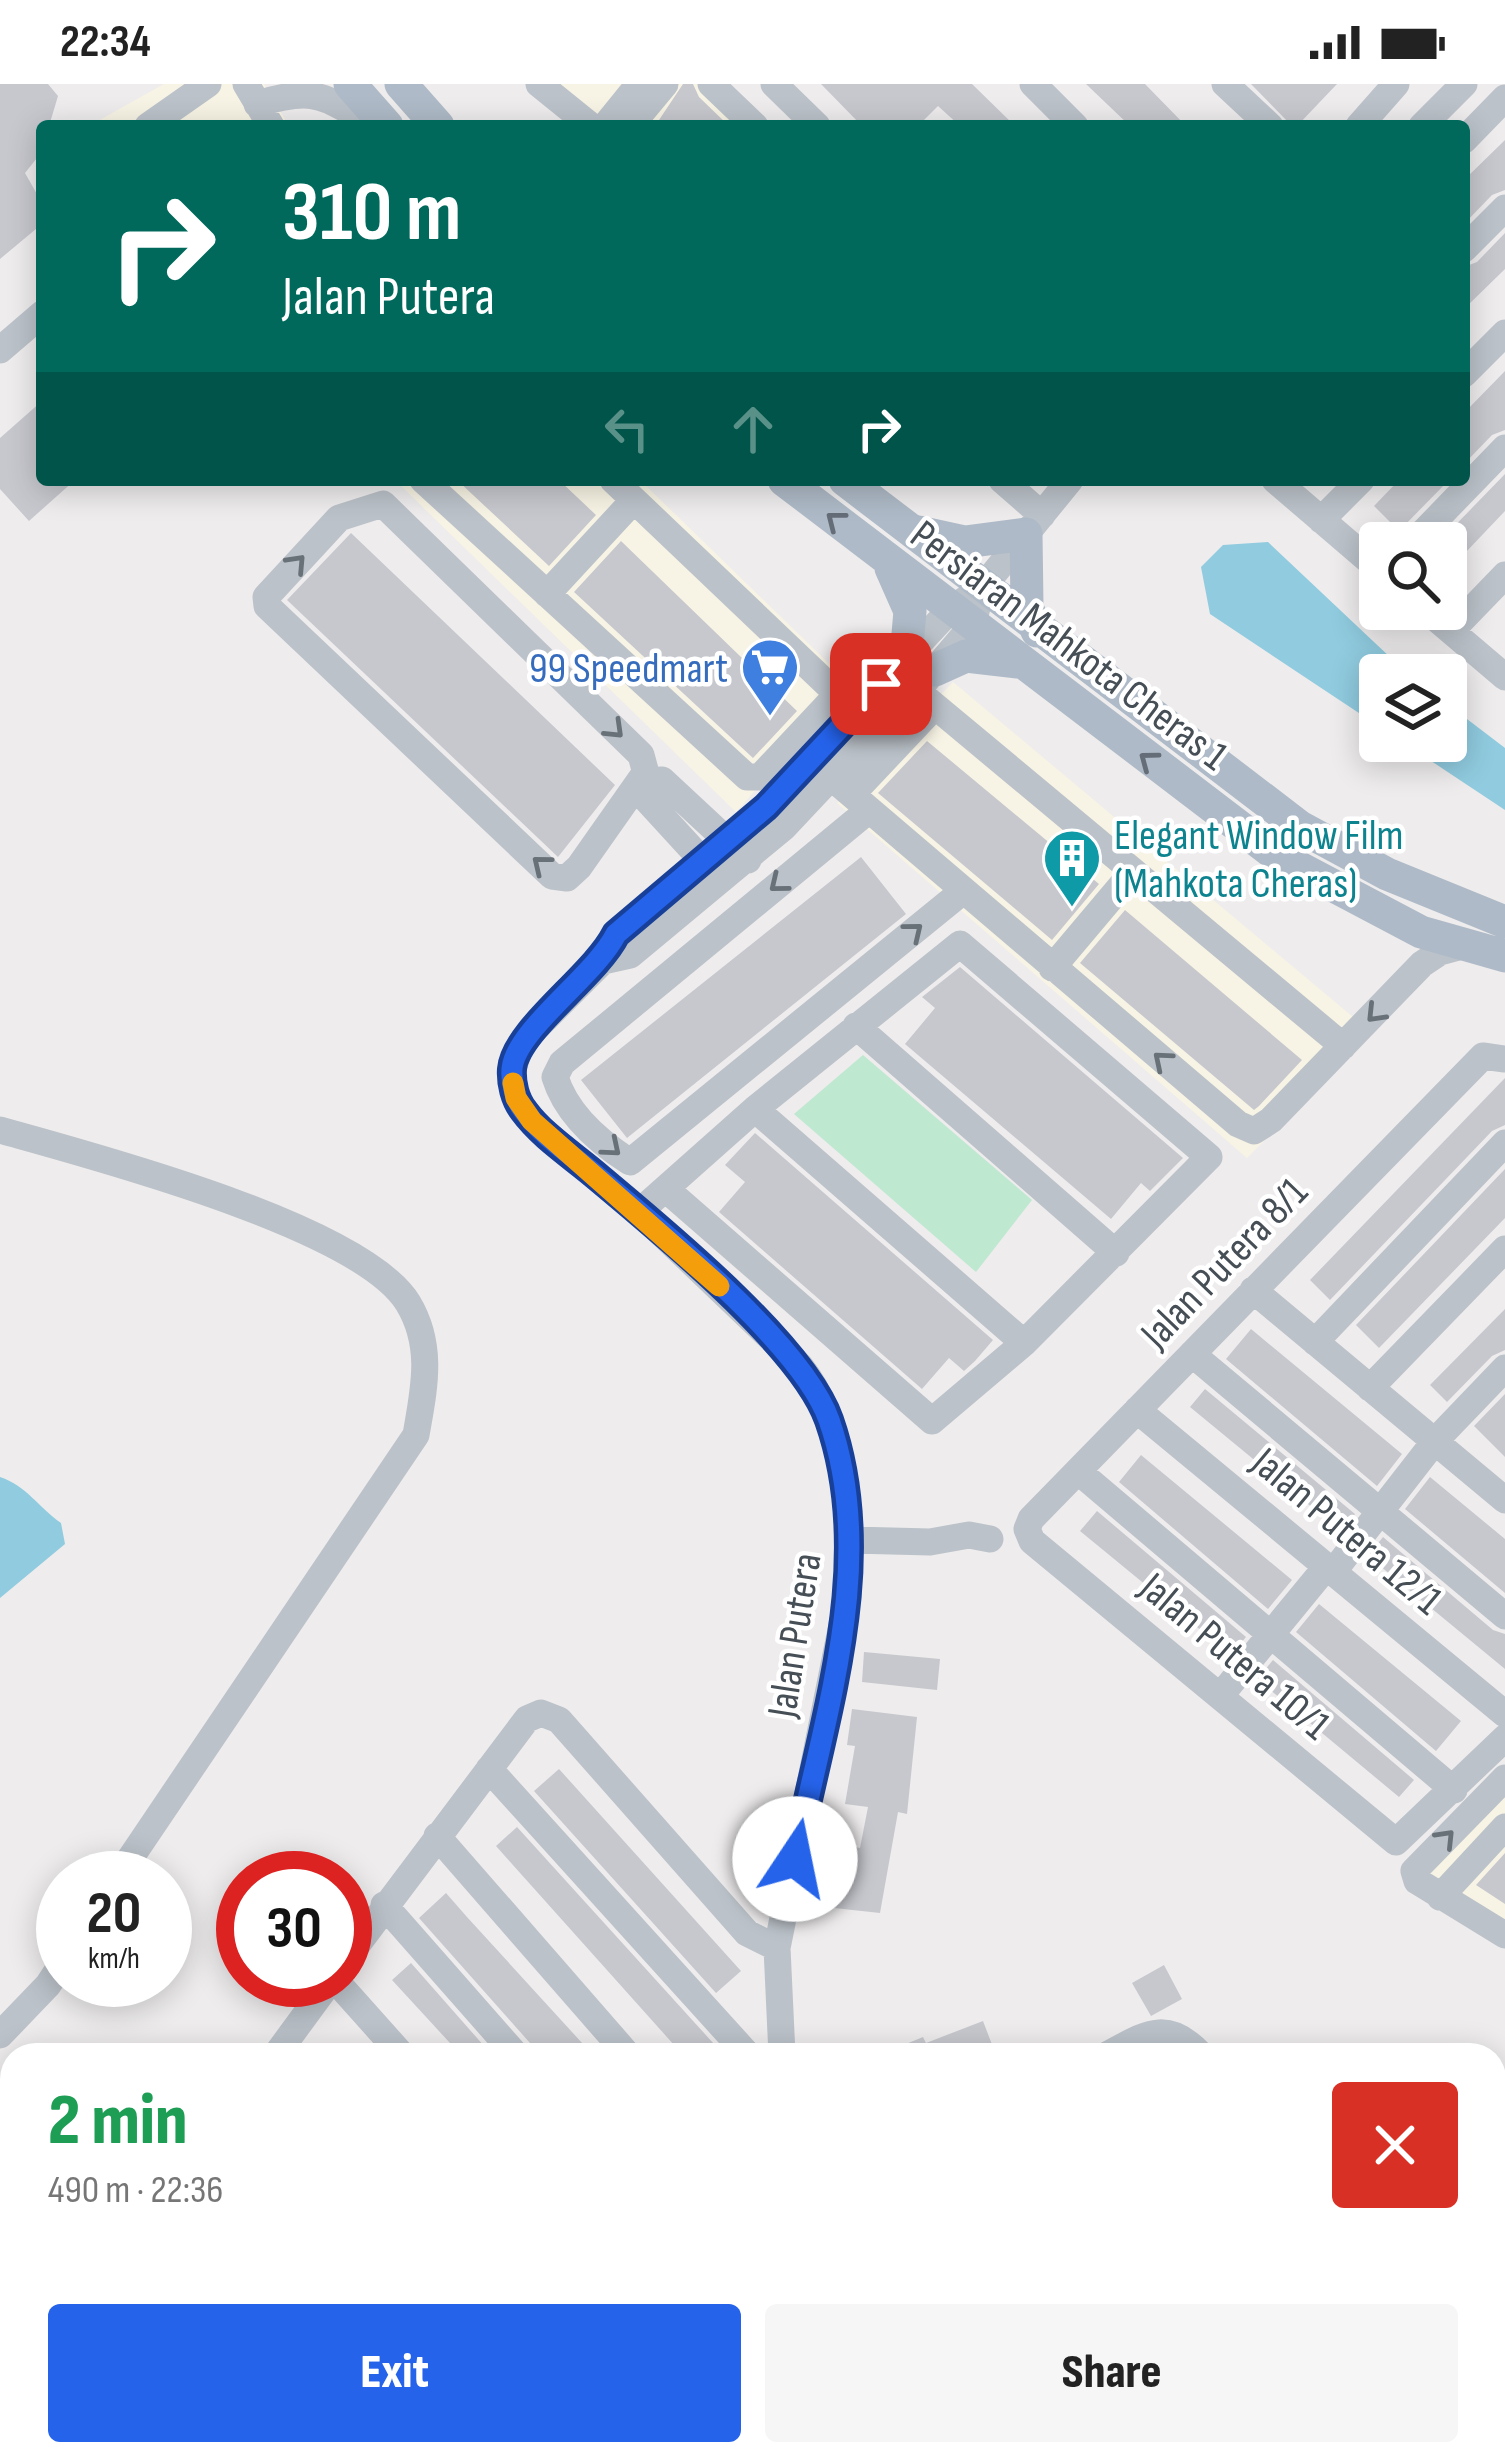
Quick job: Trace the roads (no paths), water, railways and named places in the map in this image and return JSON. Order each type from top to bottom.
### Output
[{"type":"main road","points":[[350,84],[377,120]]},
{"type":"main road","points":[[401,84],[433,120]]},
{"type":"main road","name":"Persiaran Mahkota Cheras 1","points":[[792,486],[1279,857],[1372,909],[1505,956]]},
{"type":"main road","name":"Persiaran Mahkota Cheras 1","points":[[852,486],[1300,827],[1387,874],[1505,922]]},
{"type":"main road","points":[[905,528],[964,542],[1034,524],[1025,590],[1037,631]]},
{"type":"main road","points":[[887,560],[910,611],[923,681],[966,656],[1020,662]]},
{"type":"street","points":[[157,120],[208,84]]},
{"type":"street","points":[[539,84],[584,120]]},
{"type":"street","points":[[610,120],[639,84]]},
{"type":"street","points":[[636,120],[664,84]]},
{"type":"street","points":[[711,84],[749,120]]},
{"type":"street","points":[[774,84],[811,120]]},
{"type":"street","points":[[1033,84],[1070,120]]},
{"type":"street","points":[[1225,84],[1264,120]]},
{"type":"street","points":[[1364,120],[1396,84]]},
{"type":"street","points":[[1428,120],[1464,84]]},
{"type":"street","points":[[258,105],[287,90],[320,88],[372,120]]},
{"type":"street","points":[[1470,134],[1505,98]]},
{"type":"street","points":[[1470,243],[1505,208]]},
{"type":"street","points":[[0,350],[36,319]]},
{"type":"street","points":[[1470,366],[1505,333]]},
{"type":"street","points":[[1470,366],[1505,374]]},
{"type":"street","points":[[1470,484],[1505,448]]},
{"type":"street","points":[[430,486],[754,780],[846,703]]},
{"type":"street","points":[[619,486],[846,703],[861,728],[851,794]]},
{"type":"street","points":[[1006,486],[1034,524]]},
{"type":"street","points":[[982,588],[1065,486]]},
{"type":"street","points":[[1282,486],[1359,552]]},
{"type":"street","points":[[1322,520],[1354,486]]},
{"type":"street","points":[[1433,522],[1468,486]]},
{"type":"street","points":[[547,594],[634,500]]},
{"type":"street","points":[[646,779],[579,868],[567,878],[552,876],[267,606],[266,597],[339,518],[383,504],[641,755],[646,766],[646,779],[646,799],[712,870]]},
{"type":"street","points":[[1505,575],[1451,631],[1505,677]]},
{"type":"street","name":"Jalan Putera","points":[[737,850],[846,703],[923,681],[982,588]]},
{"type":"street","points":[[963,891],[630,1162],[562,1101],[555,1077],[562,1063],[680,964],[851,794],[923,681],[1132,874],[1343,1046]]},
{"type":"street","points":[[646,779],[662,780],[737,850]]},
{"type":"street","points":[[851,794],[1238,1124],[1254,1131],[1271,1120],[1423,964],[1440,952],[1466,945]]},
{"type":"street","name":"Jalan Putera","points":[[781,2043],[777,1948],[848,1595],[852,1540],[833,1435],[811,1380],[643,1215],[532,1121],[516,1098],[512,1071],[522,1042],[603,961],[616,934],[737,850],[851,794]]},
{"type":"street","name":"Jalan Putera","points":[[603,961],[630,955],[652,937],[712,870]]},
{"type":"street","points":[[1052,968],[1132,874]]},
{"type":"street","points":[[652,937],[680,964]]},
{"type":"street","points":[[643,1215],[668,1191],[755,1109],[960,944],[1209,1157],[1024,1343],[932,1421],[668,1191]]},
{"type":"street","points":[[856,1026],[1116,1253]]},
{"type":"street","name":"Jalan Putera 8/1","points":[[1027,1529],[1030,1519],[1253,1290],[1494,1058]]},
{"type":"street","points":[[755,1109],[1024,1343]]},
{"type":"street","points":[[0,1130],[185,1183],[335,1247],[375,1269],[407,1302],[428,1360],[416,1435],[135,1851]]},
{"type":"street","points":[[1315,1342],[1505,1143]]},
{"type":"street","points":[[1370,1388],[1505,1250]]},
{"type":"street","points":[[1253,1290],[1502,1493]]},
{"type":"street","points":[[1192,1354],[1505,1616]]},
{"type":"street","points":[[1222,1695],[1381,1511],[1435,1441],[1505,1368]]},
{"type":"street","name":"Jalan Putera 12/1","points":[[1137,1410],[1505,1714]]},
{"type":"street","points":[[1079,1472],[1454,1790],[1505,1738]]},
{"type":"street","points":[[852,1540],[930,1542],[969,1535],[990,1539],[1027,1529]]},
{"type":"street","name":"Jalan Putera 10/1","points":[[1027,1529],[1032,1541],[1396,1842],[1454,1790]]},
{"type":"street","points":[[372,1923],[526,1719],[541,1713],[559,1720],[747,1934],[777,1948]]},
{"type":"street","points":[[489,1769],[737,2043]]},
{"type":"street","points":[[1505,1778],[1414,1871],[1417,1881],[1505,1935]]},
{"type":"street","points":[[1440,1897],[1505,1827]]},
{"type":"street","points":[[437,1836],[618,2043]]},
{"type":"street","points":[[384,1906],[505,2043]]},
{"type":"street","points":[[0,2035],[36,1998]]},
{"type":"street","points":[[291,2043],[315,2007]]},
{"type":"street","points":[[357,2007],[390,2043]]},
{"type":"street","points":[[1134,2043],[1162,2031],[1184,2036],[1191,2043]]},
{"type":"water","points":[[1268,542],[1387,654],[1359,654],[1359,713],[1210,614],[1201,567],[1223,545]]},
{"type":"water","points":[[1467,719],[1505,748],[1505,810],[1433,762],[1467,762]]},
{"type":"water","points":[[0,1477],[25,1491],[61,1523],[65,1544],[0,1598]]},
{"type":"place","name":"99 Speedmart","points":[[770,718]]},
{"type":"place","name":"Elegant Window Film (Mahkota Cheras)","points":[[1072,909]]}]
